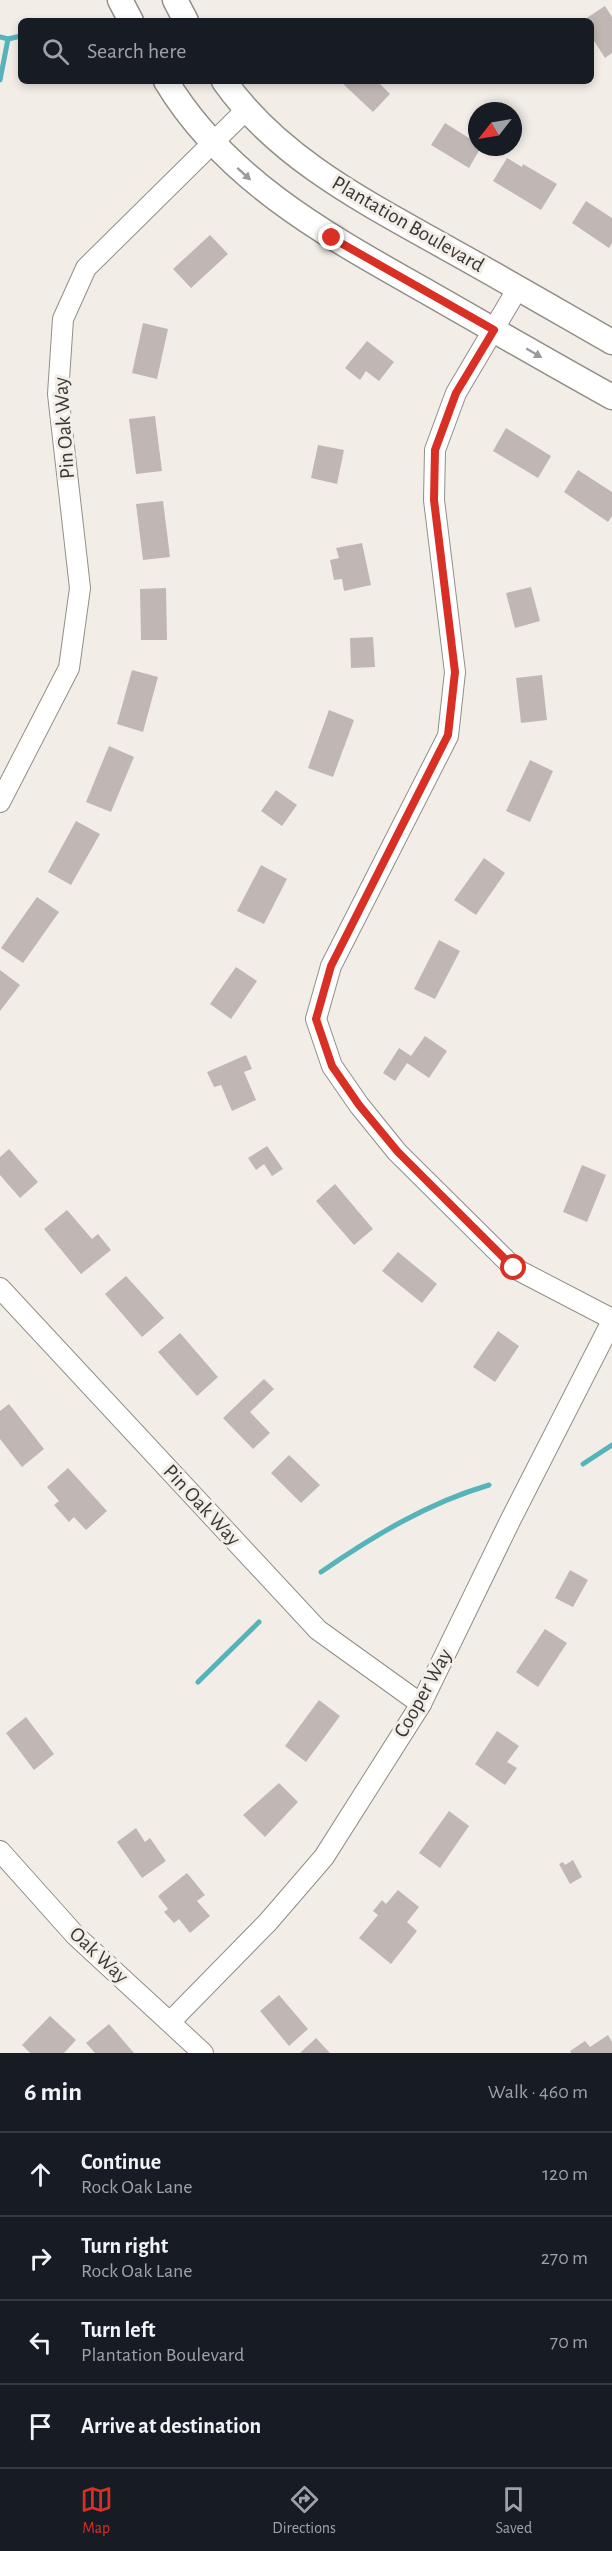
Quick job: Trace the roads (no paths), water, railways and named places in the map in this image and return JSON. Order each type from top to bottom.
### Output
[{"type":"street","points":[[120,0],[129,18]]},
{"type":"street","points":[[175,0],[184,18]]},
{"type":"street","points":[[168,84],[192,120],[212,142],[270,196],[332,238],[612,397]]},
{"type":"street","name":"Plantation Boulevard","points":[[226,84],[247,109],[299,158],[357,197],[612,342]]},
{"type":"street","name":"Pin Oak Way","points":[[0,802],[69,668],[80,588],[58,394],[63,319],[86,268],[247,109]]},
{"type":"street","points":[[518,288],[456,393],[435,450],[434,500],[455,672],[448,735],[331,966],[316,1019],[332,1066],[359,1105],[398,1152],[514,1268],[612,1320]]},
{"type":"street","name":"Pin Oak Way","points":[[0,1288],[318,1630],[421,1704]]},
{"type":"street","name":"Cooper Way","points":[[171,2021],[268,1922],[324,1857],[421,1704],[510,1521],[612,1320]]},
{"type":"street","name":"Oak Way","points":[[0,1851],[76,1936],[171,2021],[203,2053]]},
{"type":"waterway","points":[[0,37],[8,39],[18,37]]},
{"type":"waterway","points":[[0,80],[8,39]]},
{"type":"waterway","points":[[583,1464],[612,1445]]},
{"type":"waterway","points":[[321,1572],[423,1511],[466,1492],[489,1485]]},
{"type":"waterway","points":[[198,1682],[259,1622]]}]
